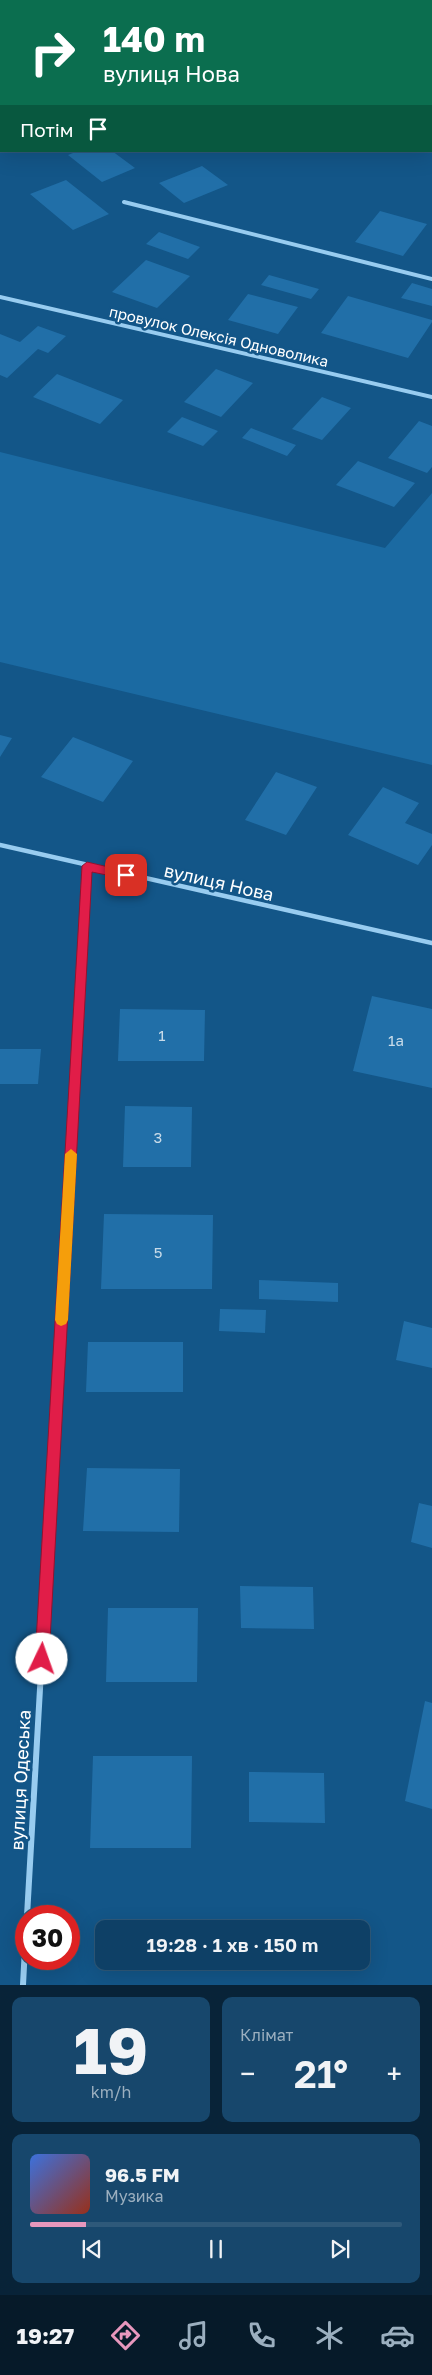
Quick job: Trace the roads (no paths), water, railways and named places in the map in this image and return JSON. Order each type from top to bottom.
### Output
[{"type":"street","points":[[124,202],[432,279]]},
{"type":"street","name":"провулок Олексія Одноволика","points":[[0,297],[432,397]]},
{"type":"street","name":"вулиця Нова","points":[[0,845],[432,943]]},
{"type":"street","name":"вулиця Одеська","points":[[28,1905],[87,866]]},
{"type":"street","points":[[23,1985],[24,1970]]}]
